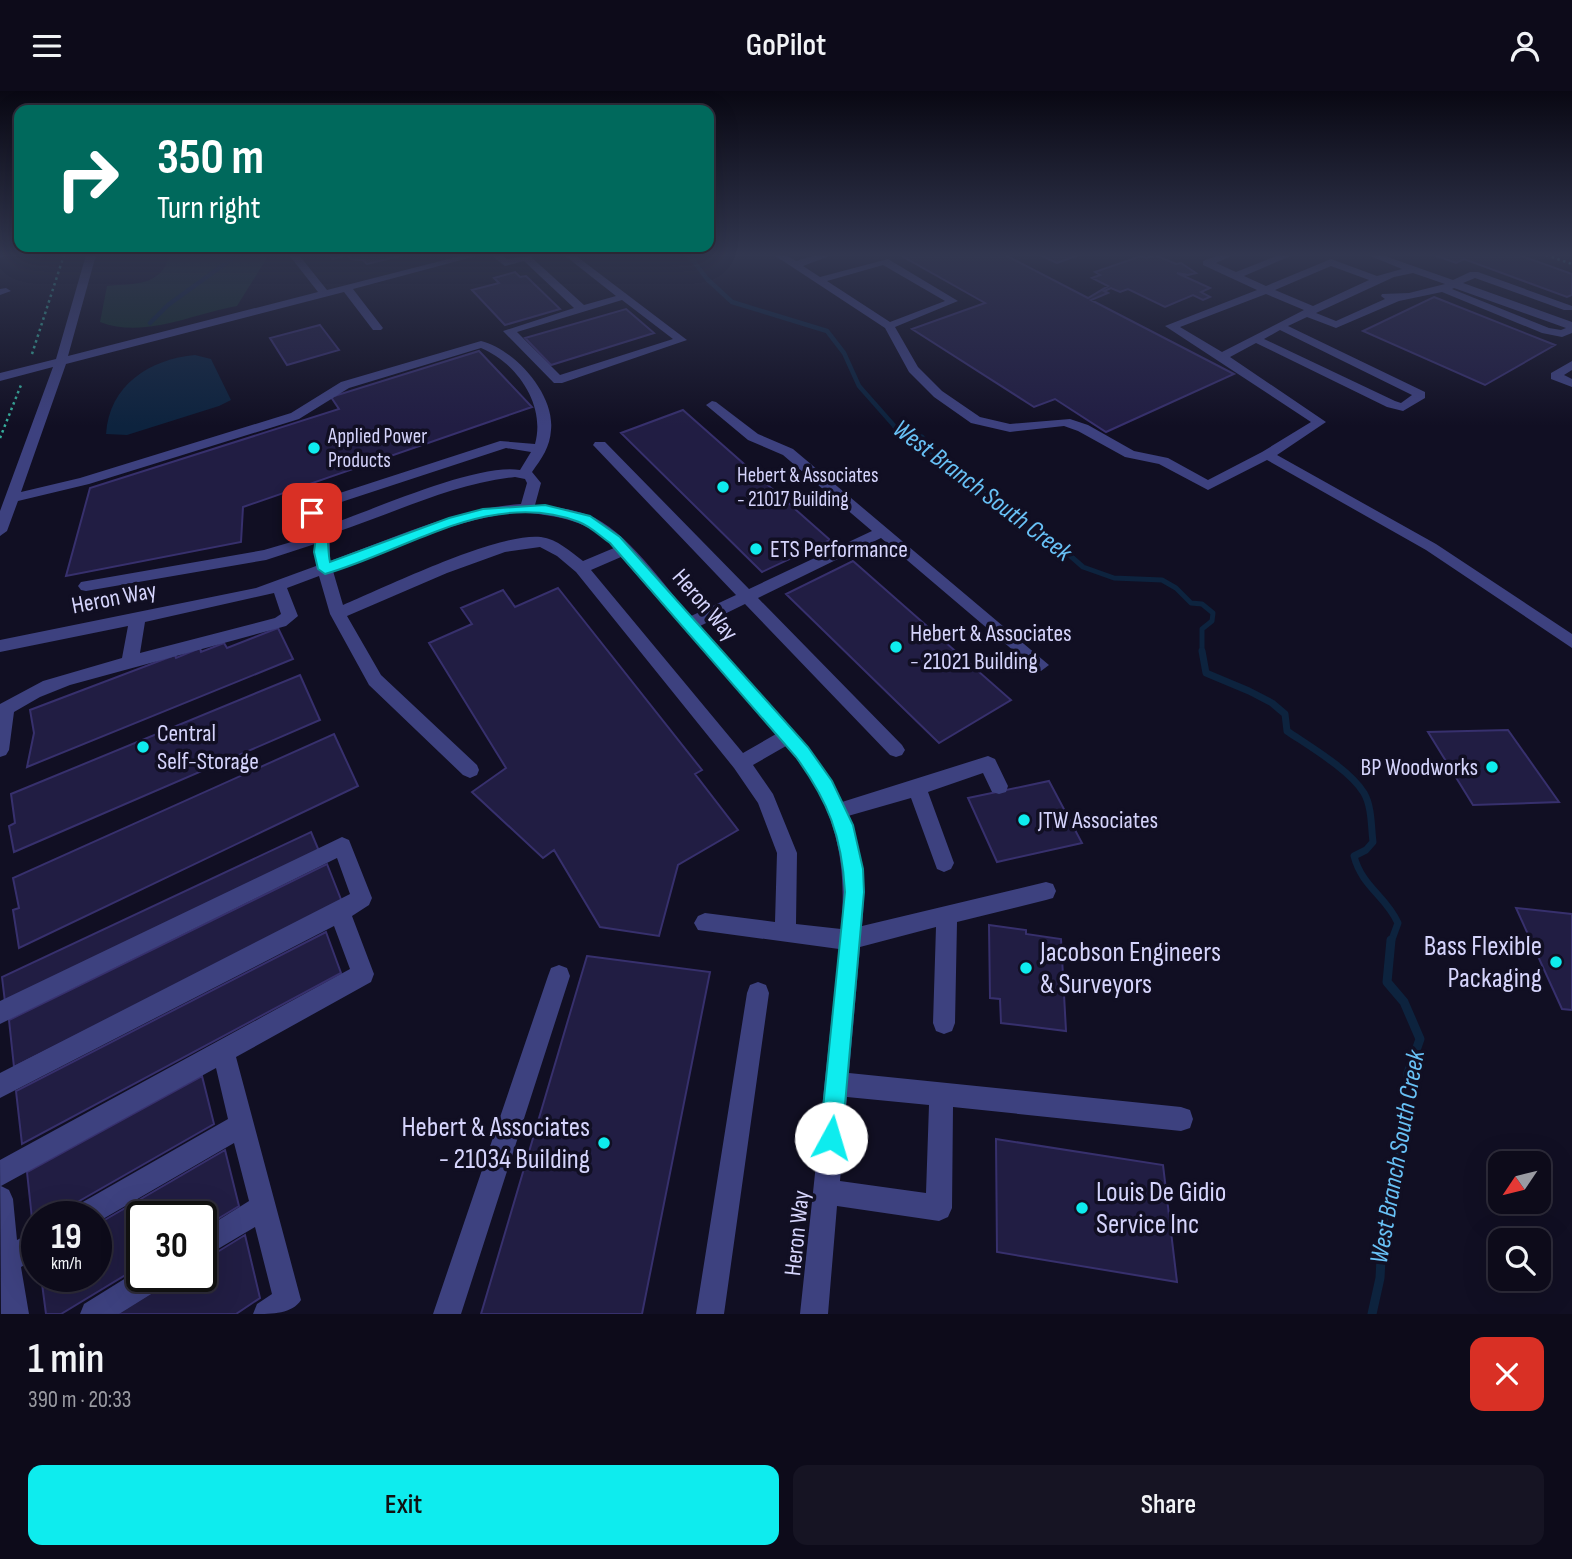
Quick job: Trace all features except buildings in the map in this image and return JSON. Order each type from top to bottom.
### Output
[{"type":"street","points":[[0,531],[61,361],[75,312]]},
{"type":"street","points":[[0,377],[254,312]]},
{"type":"street","points":[[365,312],[377,328]]},
{"type":"street","points":[[572,312],[509,331],[558,380],[681,341],[642,312]]},
{"type":"street","points":[[868,312],[889,326],[913,369],[938,394],[975,420],[1010,428],[1065,422],[1083,428],[1130,454],[1163,460],[1208,486],[1267,455],[1320,422],[1171,326],[1208,312]]},
{"type":"street","points":[[889,326],[925,312]]},
{"type":"street","points":[[1222,357],[1309,312]]},
{"type":"street","points":[[1309,312],[1336,325],[1365,312]]},
{"type":"street","points":[[1500,312],[1546,331],[1562,334],[1572,328]]},
{"type":"street","points":[[1534,312],[1572,328]]},
{"type":"street","points":[[1549,318],[1560,312]]},
{"type":"street","points":[[1256,339],[1391,404],[1403,407],[1421,395],[1283,324]]},
{"type":"street","points":[[12,498],[84,481],[285,419],[315,406],[328,392],[345,385],[481,344],[497,351],[528,382],[541,401],[545,442],[525,473]]},
{"type":"street","points":[[1572,365],[1555,376],[1572,383]]},
{"type":"street","points":[[712,404],[753,437],[788,452],[1041,665]]},
{"type":"street","points":[[470,770],[375,680],[338,614],[321,552],[323,537],[312,513],[314,506],[505,444],[541,449]]},
{"type":"street","points":[[600,445],[896,750]]},
{"type":"street","points":[[1267,455],[1430,547],[1572,642]]},
{"type":"street","points":[[525,473],[534,483],[527,508]]},
{"type":"street","points":[[86,586],[266,555],[323,537],[330,530],[463,483],[490,476],[525,473]]},
{"type":"street","name":"Heron Way","points":[[0,646],[242,597],[279,587],[464,517],[499,510],[556,510],[585,519],[601,529],[624,550],[815,768],[844,825],[855,892],[814,1314]]},
{"type":"street","points":[[689,624],[882,532]]},
{"type":"street","points":[[338,614],[498,548],[527,541],[541,542],[560,551],[581,568],[741,763],[766,800],[787,853],[785,933]]},
{"type":"street","points":[[581,568],[624,550]]},
{"type":"street","points":[[0,750],[6,709],[31,692],[280,622],[290,616],[279,587]]},
{"type":"street","points":[[130,662],[137,619]]},
{"type":"street","points":[[741,763],[788,736]]},
{"type":"street","points":[[838,811],[988,764],[999,786]]},
{"type":"street","points":[[917,788],[944,863]]},
{"type":"street","points":[[0,1013],[342,846],[362,898],[340,912],[0,1086]]},
{"type":"street","points":[[705,923],[850,940],[1046,891]]},
{"type":"street","points":[[0,1174],[363,974],[340,912]]},
{"type":"street","points":[[944,1023],[947,915]]},
{"type":"street","points":[[447,1314],[559,976]]},
{"type":"street","points":[[710,1314],[758,993]]},
{"type":"street","points":[[223,1051],[287,1300],[267,1314]]},
{"type":"street","points":[[836,1084],[1181,1119]]},
{"type":"street","points":[[826,1192],[939,1207],[941,1094]]},
{"type":"street","points":[[109,1201],[241,1125]]},
{"type":"street","points":[[0,1199],[3,1244],[15,1314]]},
{"type":"street","points":[[217,1236],[263,1207]]},
{"type":"street","points":[[3,1244],[21,1243]]},
{"type":"street","points":[[94,1314],[129,1292]]},
{"type":"path","points":[[0,438],[45,312]]},
{"type":"green space","points":[[102,312],[212,312],[151,327],[117,327],[100,322]]},
{"type":"water","points":[[195,355],[211,359],[231,400],[127,435],[106,434],[115,402],[135,378],[163,362]]},
{"type":"waterway","points":[[150,323],[161,312]]},
{"type":"waterway","name":"West Branch South Creek","points":[[765,312],[827,331],[844,353],[859,386],[896,428]]},
{"type":"waterway","name":"West Branch South Creek","points":[[896,428],[904,434],[922,437],[931,452],[961,478],[1018,516],[1027,528],[1041,538],[1058,545],[1083,567],[1114,578],[1162,580],[1176,588],[1191,603],[1202,604],[1213,613],[1212,621],[1202,629],[1202,651]]},
{"type":"waterway","name":"West Branch South Creek","points":[[1202,651],[1206,673],[1272,703],[1285,714],[1287,731],[1339,767],[1364,793],[1370,810],[1373,842],[1366,850],[1354,856],[1368,884],[1387,905],[1398,923],[1391,942]]},
{"type":"waterway","name":"West Branch South Creek","points":[[1372,1314],[1380,1278],[1383,1221],[1407,1127],[1408,1073],[1420,1039],[1404,1002],[1387,982],[1391,940]]},
{"type":"place","name":"Applied Power Products","points":[[314,448]]},
{"type":"place","name":"Hebert & Associates - 21017 Building","points":[[723,487]]},
{"type":"place","name":"ETS Performance","points":[[756,549]]},
{"type":"place","name":"Hebert & Associates - 21021 Building","points":[[896,647]]},
{"type":"place","name":"Central Self-Storage","points":[[143,747]]},
{"type":"place","name":"BP Woodworks","points":[[1492,767]]},
{"type":"place","name":"JTW Associates","points":[[1024,820]]},
{"type":"place","name":"Bass Flexible Packaging","points":[[1556,962]]},
{"type":"place","name":"Jacobson Engineers & Surveyors","points":[[1026,968]]},
{"type":"place","name":"Hebert & Associates - 21034 Building","points":[[604,1143]]},
{"type":"place","name":"Louis De Gidio Service Inc","points":[[1082,1208]]},
{"type":"route","points":[[312,513],[323,537],[321,552],[325,569],[476,514],[527,508],[556,510],[585,519],[615,540],[802,752],[826,786],[844,825],[850,846],[855,892],[831,1138]]}]
